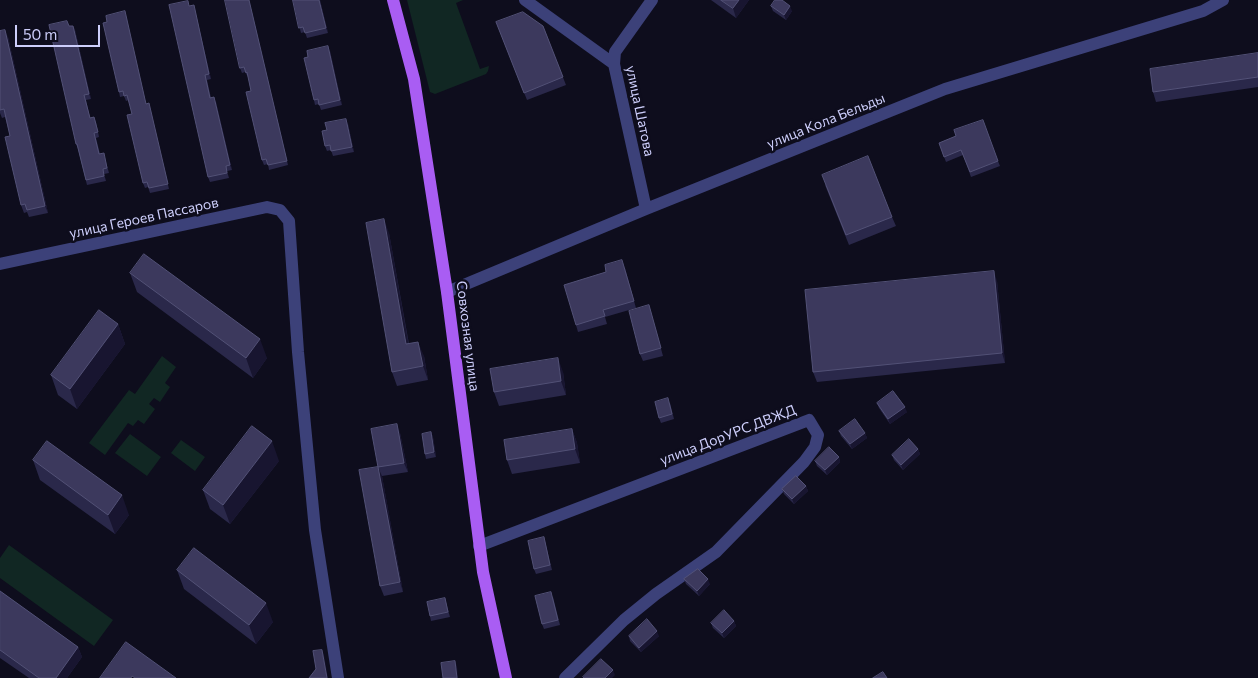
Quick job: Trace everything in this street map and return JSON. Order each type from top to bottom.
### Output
[{"type":"main road","name":"Совхозная улица","points":[[393,0],[414,79],[447,292],[479,546],[506,678]]},
{"type":"street","points":[[525,0],[614,64]]},
{"type":"street","name":"улица Шатова","points":[[646,209],[614,64],[615,52],[652,0]]},
{"type":"street","name":"улица Кола Бельды","points":[[447,292],[646,209],[945,89],[1203,11],[1223,0]]},
{"type":"street","name":"улица Героев Пассаров","points":[[0,264],[267,207],[280,210],[289,221],[298,352],[315,530],[338,678]]},
{"type":"street","name":"улица ДорУРС ДВЖД","points":[[479,546],[809,420],[818,435],[815,447],[804,462],[774,494],[716,552],[656,594],[624,620],[565,678]]},
{"type":"green space","points":[[407,0],[463,0],[456,3],[480,69],[489,66],[486,74],[435,94],[430,92]]},
{"type":"green space","points":[[162,356],[176,367],[165,383],[170,387],[160,402],[154,398],[149,404],[155,409],[144,424],[138,420],[133,426],[128,423],[105,455],[89,443],[129,390],[135,394]]},
{"type":"green space","points":[[130,434],[161,457],[147,476],[115,453]]},
{"type":"green space","points":[[181,440],[205,457],[195,471],[171,453]]},
{"type":"green space","points":[[9,545],[113,620],[94,646],[0,578],[0,558]]},
{"type":"building","points":[[225,0],[249,0],[287,161],[268,165],[266,159],[262,160],[246,92],[251,91],[247,72],[244,67],[240,68]]},
{"type":"building","points":[[293,0],[319,0],[326,28],[305,33],[303,27],[299,28]]},
{"type":"building","points":[[721,0],[739,0],[733,8]]},
{"type":"building","points":[[775,0],[782,0],[790,6],[784,15],[771,6]]},
{"type":"building","points":[[188,1],[189,6],[194,5],[209,74],[205,75],[210,98],[214,97],[230,165],[226,166],[227,173],[208,177],[169,5]]},
{"type":"building","points":[[125,11],[146,104],[149,103],[168,184],[149,188],[147,182],[143,183],[127,115],[132,114],[127,95],[124,96],[123,91],[119,92],[103,23],[107,22],[106,16]]},
{"type":"building","points":[[523,12],[543,26],[563,77],[524,93],[496,22]]},
{"type":"building","points":[[67,21],[69,26],[73,26],[89,94],[84,95],[90,118],[94,117],[98,132],[94,133],[99,154],[104,153],[107,168],[103,169],[104,176],[86,180],[49,25]]},
{"type":"building","points":[[5,30],[45,206],[27,210],[25,204],[21,205],[5,137],[10,136],[4,109],[0,110],[0,31]]},
{"type":"building","points":[[328,46],[340,100],[319,105],[318,99],[314,100],[304,58],[308,57],[307,51]]},
{"type":"building","points":[[1258,53],[1258,77],[1153,92],[1150,69]]},
{"type":"building","points":[[346,119],[352,147],[331,151],[330,145],[325,146],[322,131],[327,130],[325,123]]},
{"type":"building","points":[[983,120],[998,161],[970,172],[961,150],[944,157],[939,143],[956,136],[954,130]]},
{"type":"building","points":[[868,156],[892,217],[846,235],[822,175]]},
{"type":"building","points":[[384,219],[406,344],[418,342],[423,366],[392,372],[366,223]]},
{"type":"building","points":[[144,254],[260,339],[246,358],[130,273]]},
{"type":"building","points":[[622,260],[634,301],[603,310],[605,316],[576,325],[564,285],[606,272],[605,265]]},
{"type":"building","points":[[994,271],[1002,353],[813,372],[805,290]]},
{"type":"building","points":[[649,305],[661,348],[640,354],[629,311]]},
{"type":"building","points":[[99,310],[118,324],[70,389],[51,375]]},
{"type":"building","points":[[558,358],[561,381],[494,392],[490,369]]},
{"type":"building","points":[[893,391],[905,407],[888,419],[877,403]]},
{"type":"building","points":[[668,398],[672,414],[659,418],[655,402]]},
{"type":"building","points":[[855,419],[865,433],[850,444],[839,431]]},
{"type":"building","points":[[397,424],[404,463],[378,467],[371,429]]},
{"type":"building","points":[[252,426],[272,441],[223,505],[203,490]]},
{"type":"building","points":[[572,429],[575,449],[507,460],[504,440]]},
{"type":"building","points":[[431,432],[434,452],[425,454],[422,434]]},
{"type":"building","points":[[909,439],[918,449],[901,465],[892,455]]},
{"type":"building","points":[[47,441],[122,495],[108,515],[33,460]]},
{"type":"building","points":[[829,447],[839,457],[825,470],[815,461]]},
{"type":"building","points":[[378,467],[400,582],[380,586],[359,470]]},
{"type":"building","points":[[796,476],[806,486],[792,499],[782,489]]},
{"type":"building","points":[[544,537],[550,565],[534,569],[528,541]]},
{"type":"building","points":[[194,548],[266,603],[249,625],[177,570]]},
{"type":"building","points":[[698,569],[708,579],[697,591],[684,579]]},
{"type":"building","points":[[0,591],[78,647],[56,678],[39,678],[0,650]]},
{"type":"building","points":[[551,592],[558,620],[542,624],[535,596]]},
{"type":"building","points":[[445,598],[448,612],[430,616],[427,602]]},
{"type":"building","points":[[724,610],[734,621],[722,633],[711,623]]},
{"type":"building","points":[[647,619],[657,631],[639,648],[629,636]]},
{"type":"building","points":[[126,642],[176,678],[135,678],[132,676],[131,678],[100,678]]},
{"type":"building","points":[[322,650],[327,678],[309,678],[316,669],[313,651]]},
{"type":"building","points":[[601,659],[613,670],[605,678],[584,678],[583,677]]},
{"type":"building","points":[[455,661],[457,678],[443,678],[441,663]]},
{"type":"building","points":[[883,672],[887,678],[873,678]]}]
